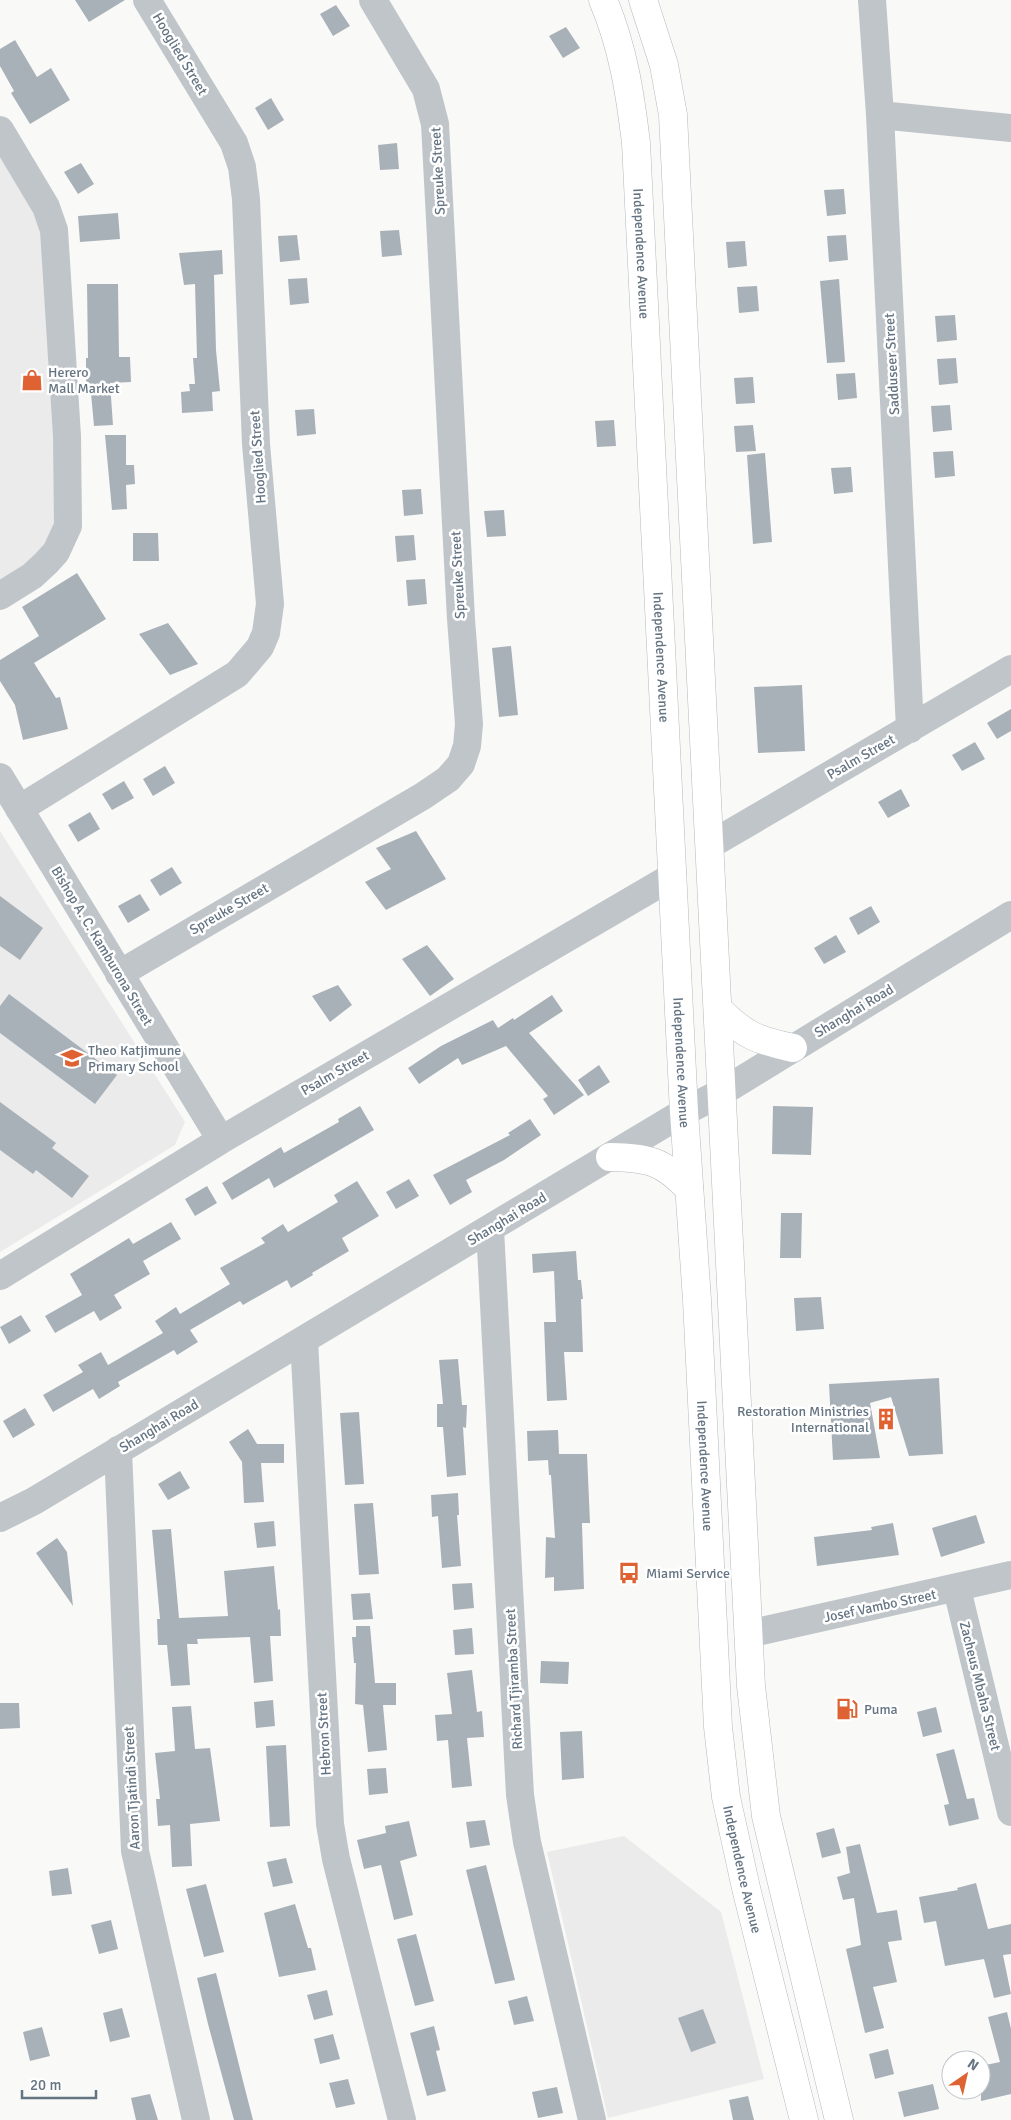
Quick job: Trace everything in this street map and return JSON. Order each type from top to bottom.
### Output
[{"type":"main road","name":"Independence Avenue","points":[[603,0],[622,52],[630,89],[636,143],[684,1112],[721,1762],[726,1797],[746,1888],[804,2120]]},
{"type":"main road","points":[[643,0],[664,65],[673,115],[752,1696],[766,1816],[788,1918],[839,2120]]},
{"type":"main road","points":[[718,1009],[734,1025],[750,1036],[793,1048]]},
{"type":"main road","points":[[610,1157],[643,1158],[659,1163],[676,1174],[689,1189]]},
{"type":"street","name":"Hooglied Street","points":[[20,809],[237,674],[260,647],[270,618],[256,444],[247,224],[242,167],[234,143],[147,0]]},
{"type":"street","name":"Spreuke Street","points":[[119,974],[423,796],[448,779],[461,764],[467,746],[470,724],[460,619],[435,124],[426,89],[373,0]]},
{"type":"street","name":"Sadduseer Street","points":[[872,0],[880,115],[910,729]]},
{"type":"street","points":[[880,115],[1011,128]]},
{"type":"street","points":[[0,130],[46,207],[54,230],[67,436],[68,526],[56,552],[46,563],[32,576],[0,596]]},
{"type":"street","name":"Psalm Street","points":[[710,845],[1011,669]]},
{"type":"street","name":"Bishop A. C. Kamburona Street","points":[[0,777],[220,1140]]},
{"type":"street","name":"Psalm Street","points":[[0,1276],[220,1140],[673,876]]},
{"type":"street","name":"Shanghai Road","points":[[0,1518],[34,1501],[684,1112],[722,1092],[1011,914]]},
{"type":"street","name":"Richard Tjiramba Street","points":[[490,1229],[522,1818],[592,2120]]},
{"type":"street","name":"Hebron Street","points":[[304,1340],[330,1824],[336,1860],[402,2120]]},
{"type":"street","name":"Aaron Tjatindi Street","points":[[118,1450],[135,1851],[139,1876],[196,2120]]},
{"type":"street","name":"Josef Vambo Street","points":[[748,1634],[957,1589],[1011,1575]]},
{"type":"street","name":"Zacheus Mbaha Street","points":[[957,1589],[1011,1812]]},
{"type":"shaded area","name":"Herero Mall Market","points":[[0,130],[46,207],[68,526],[0,595]]},
{"type":"shaded area","name":"Theo Katjimune Primary School","points":[[0,831],[185,1122],[175,1145],[0,1252]]},
{"type":"shaded area","points":[[624,1836],[721,1912],[764,2079],[608,2118],[547,1852]]},
{"type":"building","points":[[75,0],[125,0],[89,22]]},
{"type":"building","points":[[336,5],[350,26],[333,36],[320,14]]},
{"type":"building","points":[[566,27],[580,48],[563,58],[549,36]]},
{"type":"building","points":[[15,40],[37,77],[51,68],[70,100],[30,124],[11,93],[14,91],[0,66],[0,49]]},
{"type":"building","points":[[271,98],[284,120],[268,130],[255,108]]},
{"type":"building","points":[[397,143],[399,169],[380,170],[378,145]]},
{"type":"building","points":[[81,163],[94,184],[78,194],[64,172]]},
{"type":"building","points":[[844,189],[846,214],[827,216],[824,190]]},
{"type":"building","points":[[118,213],[120,239],[80,242],[78,216]]},
{"type":"building","points":[[399,230],[402,255],[382,257],[380,231]]},
{"type":"building","points":[[297,235],[300,260],[280,262],[278,236]]},
{"type":"building","points":[[846,235],[848,260],[829,262],[827,236]]},
{"type":"building","points":[[745,241],[747,266],[728,268],[726,242]]},
{"type":"building","points":[[222,250],[223,274],[214,275],[216,350],[220,391],[212,392],[213,411],[182,413],[181,392],[190,391],[189,384],[195,384],[193,358],[197,358],[195,284],[184,285],[179,253]]},
{"type":"building","points":[[307,278],[309,303],[290,305],[288,279]]},
{"type":"building","points":[[839,279],[845,362],[827,363],[820,281]]},
{"type":"building","points":[[87,284],[118,284],[119,357],[130,357],[131,382],[110,383],[113,425],[94,426],[90,383],[86,383],[86,358],[88,358]]},
{"type":"building","points":[[757,286],[759,311],[739,313],[737,287]]},
{"type":"building","points":[[955,315],[957,340],[937,342],[935,316]]},
{"type":"building","points":[[956,358],[958,383],[939,385],[937,359]]},
{"type":"building","points":[[855,373],[857,398],[838,400],[836,374]]},
{"type":"building","points":[[753,377],[755,403],[736,404],[734,378]]},
{"type":"building","points":[[950,405],[952,430],[933,432],[931,406]]},
{"type":"building","points":[[314,409],[316,434],[297,436],[295,410]]},
{"type":"building","points":[[614,420],[616,446],[597,447],[595,421]]},
{"type":"building","points":[[753,425],[756,451],[736,452],[734,426]]},
{"type":"building","points":[[105,435],[126,435],[126,465],[134,465],[135,484],[126,485],[127,509],[112,510]]},
{"type":"building","points":[[953,451],[955,476],[935,478],[933,452]]},
{"type":"building","points":[[765,453],[772,542],[753,544],[747,455]]},
{"type":"building","points":[[851,467],[853,492],[834,494],[831,468]]},
{"type":"building","points":[[421,489],[423,514],[404,516],[402,490]]},
{"type":"building","points":[[504,510],[506,536],[487,537],[484,511]]},
{"type":"building","points":[[133,533],[158,533],[159,561],[133,561]]},
{"type":"building","points":[[414,535],[416,560],[397,562],[395,536]]},
{"type":"building","points":[[77,573],[106,619],[34,663],[56,698],[60,697],[68,729],[23,740],[15,705],[0,681],[0,660],[39,636],[22,607]]},
{"type":"building","points":[[425,579],[427,604],[408,606],[406,580]]},
{"type":"building","points":[[168,623],[198,664],[170,675],[139,634]]},
{"type":"building","points":[[511,646],[518,715],[499,717],[492,648]]},
{"type":"building","points":[[802,685],[805,751],[758,753],[754,687]]},
{"type":"building","points":[[1011,709],[1011,731],[997,739],[987,723]]},
{"type":"building","points":[[975,742],[985,759],[962,771],[952,755]]},
{"type":"building","points":[[165,766],[175,783],[153,796],[143,779]]},
{"type":"building","points":[[124,781],[134,798],[112,810],[102,794]]},
{"type":"building","points":[[901,789],[910,806],[888,818],[878,802]]},
{"type":"building","points":[[90,812],[100,829],[78,842],[68,825]]},
{"type":"building","points":[[416,831],[446,879],[386,910],[365,882],[391,869],[376,848]]},
{"type":"building","points":[[172,867],[182,883],[160,896],[150,880]]},
{"type":"building","points":[[140,894],[150,910],[128,923],[118,906]]},
{"type":"building","points":[[0,896],[43,928],[20,960],[0,946]]},
{"type":"building","points":[[871,906],[880,922],[858,935],[849,918]]},
{"type":"building","points":[[836,935],[846,952],[824,964],[814,948]]},
{"type":"building","points":[[427,945],[454,979],[430,996],[402,959]]},
{"type":"building","points":[[338,985],[352,1005],[330,1022],[312,996]]},
{"type":"building","points":[[9,994],[117,1075],[95,1104],[0,1033],[0,1006]]},
{"type":"building","points":[[552,995],[563,1011],[529,1033],[584,1095],[554,1115],[543,1099],[548,1096],[506,1046],[462,1065],[458,1058],[419,1084],[408,1068],[441,1046],[493,1020],[498,1028],[513,1018],[514,1020]]},
{"type":"building","points":[[599,1065],[610,1082],[588,1096],[578,1080]]},
{"type":"building","points":[[0,1102],[56,1143],[52,1148],[89,1176],[72,1198],[36,1170],[33,1174],[0,1150]]},
{"type":"building","points":[[360,1106],[374,1130],[274,1188],[269,1178],[232,1200],[222,1183],[281,1147],[284,1153],[339,1122],[338,1119]]},
{"type":"building","points":[[773,1106],[813,1107],[811,1155],[772,1154]]},
{"type":"building","points":[[530,1119],[541,1135],[504,1160],[466,1180],[472,1192],[450,1205],[433,1175],[510,1135],[508,1133]]},
{"type":"building","points":[[409,1179],[419,1196],[396,1209],[386,1192]]},
{"type":"building","points":[[357,1181],[379,1216],[342,1238],[349,1251],[291,1288],[287,1280],[243,1305],[240,1301],[190,1330],[198,1342],[177,1355],[174,1350],[118,1382],[120,1386],[99,1399],[93,1389],[53,1412],[43,1395],[83,1372],[78,1365],[101,1352],[108,1365],[163,1333],[155,1321],[176,1307],[180,1314],[230,1284],[220,1268],[265,1243],[261,1238],[283,1224],[288,1232],[338,1202],[334,1195]]},
{"type":"building","points":[[207,1186],[217,1203],[195,1216],[185,1199]]},
{"type":"building","points":[[781,1213],[802,1213],[801,1258],[780,1258]]},
{"type":"building","points":[[171,1222],[181,1239],[143,1261],[150,1274],[114,1295],[122,1308],[100,1321],[94,1311],[55,1333],[45,1316],[82,1295],[70,1274],[129,1238],[133,1244]]},
{"type":"building","points":[[576,1251],[578,1280],[581,1280],[583,1299],[581,1299],[583,1352],[564,1352],[567,1400],[547,1401],[544,1322],[556,1322],[554,1271],[533,1273],[532,1254]]},
{"type":"building","points":[[821,1297],[824,1329],[796,1331],[794,1298]]},
{"type":"building","points":[[21,1315],[31,1331],[9,1344],[0,1327]]},
{"type":"building","points":[[458,1359],[462,1405],[467,1405],[466,1428],[463,1427],[466,1475],[447,1477],[443,1427],[437,1427],[437,1404],[443,1404],[439,1360]]},
{"type":"building","name":"Restoration Ministries International","points":[[939,1378],[943,1454],[909,1456],[891,1397],[870,1403],[880,1458],[833,1460],[829,1384]]},
{"type":"building","points":[[25,1408],[35,1425],[13,1438],[3,1421]]},
{"type":"building","points":[[359,1412],[364,1484],[345,1485],[340,1413]]},
{"type":"building","points":[[248,1429],[257,1444],[284,1444],[284,1463],[261,1463],[264,1502],[244,1503],[242,1462],[229,1442]]},
{"type":"building","points":[[558,1430],[559,1454],[587,1454],[590,1523],[582,1523],[584,1589],[554,1591],[554,1577],[545,1578],[546,1537],[555,1538],[551,1475],[549,1475],[548,1460],[528,1461],[527,1431]]},
{"type":"building","points":[[180,1471],[190,1488],[168,1500],[158,1484]]},
{"type":"building","points":[[458,1493],[459,1515],[457,1515],[461,1566],[442,1568],[438,1516],[432,1517],[431,1495]]},
{"type":"building","points":[[373,1503],[379,1574],[359,1575],[354,1504]]},
{"type":"building","points":[[976,1515],[985,1543],[941,1557],[932,1528]]},
{"type":"building","points":[[274,1521],[276,1546],[257,1548],[254,1523]]},
{"type":"building","points":[[893,1523],[899,1555],[817,1566],[814,1537],[872,1530],[871,1527]]},
{"type":"building","points":[[171,1529],[179,1618],[228,1616],[224,1571],[274,1566],[278,1610],[280,1609],[281,1636],[270,1636],[273,1681],[254,1683],[250,1637],[197,1639],[198,1644],[187,1644],[190,1685],[171,1686],[167,1645],[158,1645],[157,1619],[160,1619],[152,1530]]},
{"type":"building","points":[[57,1538],[67,1552],[73,1606],[36,1553]]},
{"type":"building","points":[[472,1583],[474,1608],[454,1610],[452,1584]]},
{"type":"building","points":[[370,1593],[373,1619],[353,1620],[351,1594]]},
{"type":"building","points":[[356,1626],[370,1626],[375,1683],[396,1683],[396,1705],[383,1705],[387,1750],[368,1752],[363,1705],[355,1704],[356,1663],[354,1663],[352,1637],[356,1637]]},
{"type":"building","points":[[472,1628],[474,1654],[455,1655],[453,1630]]},
{"type":"building","points":[[541,1661],[569,1662],[568,1684],[540,1683]]},
{"type":"building","points":[[472,1670],[477,1712],[482,1711],[484,1737],[467,1738],[472,1786],[452,1788],[448,1740],[437,1741],[435,1715],[452,1714],[447,1673]]},
{"type":"building","points":[[273,1700],[275,1726],[256,1728],[254,1702]]},
{"type":"building","points":[[0,1703],[19,1703],[20,1728],[0,1729]]},
{"type":"building","points":[[191,1706],[195,1749],[210,1748],[220,1821],[190,1824],[192,1866],[172,1867],[170,1825],[158,1826],[156,1799],[160,1799],[155,1753],[175,1751],[172,1707]]},
{"type":"building","points":[[936,1707],[942,1732],[923,1737],[917,1712]]},
{"type":"building","points":[[582,1731],[584,1778],[562,1780],[560,1732]]},
{"type":"building","points":[[286,1745],[290,1826],[270,1827],[266,1746]]},
{"type":"building","points":[[954,1749],[967,1799],[974,1798],[979,1819],[949,1826],[944,1805],[949,1804],[936,1754]]},
{"type":"building","points":[[386,1768],[388,1793],[369,1795],[367,1769]]},
{"type":"building","points":[[485,1820],[490,1845],[470,1848],[466,1822]]},
{"type":"building","points":[[409,1821],[417,1856],[400,1861],[413,1915],[394,1920],[381,1865],[364,1869],[357,1840],[386,1833],[385,1826]]},
{"type":"building","points":[[834,1828],[841,1853],[822,1858],[816,1833]]},
{"type":"building","points":[[860,1844],[877,1913],[897,1910],[902,1940],[888,1942],[897,1982],[873,1987],[884,2028],[865,2033],[846,1949],[861,1945],[854,1898],[843,1900],[837,1877],[850,1873],[846,1847]]},
{"type":"building","points":[[286,1858],[293,1883],[273,1887],[267,1862]]},
{"type":"building","points":[[486,1865],[515,1980],[495,1984],[466,1870]]},
{"type":"building","points":[[68,1868],[72,1894],[52,1896],[49,1871]]},
{"type":"building","points":[[976,1883],[988,1929],[1011,1924],[1011,1954],[1003,1955],[1011,1994],[994,1998],[984,1959],[945,1966],[936,1921],[924,1923],[919,1897],[958,1890],[957,1888]]},
{"type":"building","points":[[206,1884],[224,1952],[204,1957],[186,1889]]},
{"type":"building","points":[[295,1904],[308,1948],[311,1948],[316,1970],[279,1977],[264,1913]]},
{"type":"building","points":[[111,1920],[118,1949],[99,1954],[91,1925]]},
{"type":"building","points":[[416,1934],[434,2001],[415,2006],[397,1939]]},
{"type":"building","points":[[216,1973],[253,2120],[234,2120],[208,2024],[197,1978]]},
{"type":"building","points":[[327,1990],[333,2015],[314,2020],[307,1995]]},
{"type":"building","points":[[527,1996],[534,2021],[514,2025],[508,2001]]},
{"type":"building","points":[[122,2008],[130,2037],[110,2042],[103,2013]]},
{"type":"building","points":[[703,2009],[716,2043],[691,2052],[678,2018]]},
{"type":"building","points":[[1007,2012],[1011,2029],[1011,2094],[991,2099],[991,2064],[1000,2062],[988,2017]]},
{"type":"building","points":[[434,2026],[440,2050],[436,2051],[446,2091],[427,2096],[410,2033]]},
{"type":"building","points":[[42,2027],[50,2056],[30,2061],[23,2032]]},
{"type":"building","points":[[333,2034],[340,2059],[320,2064],[314,2039]]},
{"type":"building","points":[[888,2049],[894,2074],[875,2079],[869,2054]]},
{"type":"building","points":[[348,2079],[355,2104],[336,2108],[329,2083]]},
{"type":"building","points":[[933,2084],[939,2109],[904,2117],[898,2092]]},
{"type":"building","points":[[557,2087],[563,2113],[538,2118],[532,2092]]},
{"type":"building","points":[[150,2094],[158,2120],[136,2120],[131,2098]]},
{"type":"building","points":[[748,2096],[754,2120],[733,2120],[729,2100]]},
{"type":"place","name":"Herero Mall Market","points":[[32,380]]},
{"type":"place","name":"Theo Katjimune Primary School","points":[[72,1058]]},
{"type":"place","name":"Restoration Ministries International","points":[[886,1419]]},
{"type":"place","name":"Miami Service","points":[[629,1573]]},
{"type":"place","name":"Puma","points":[[847,1709]]}]
